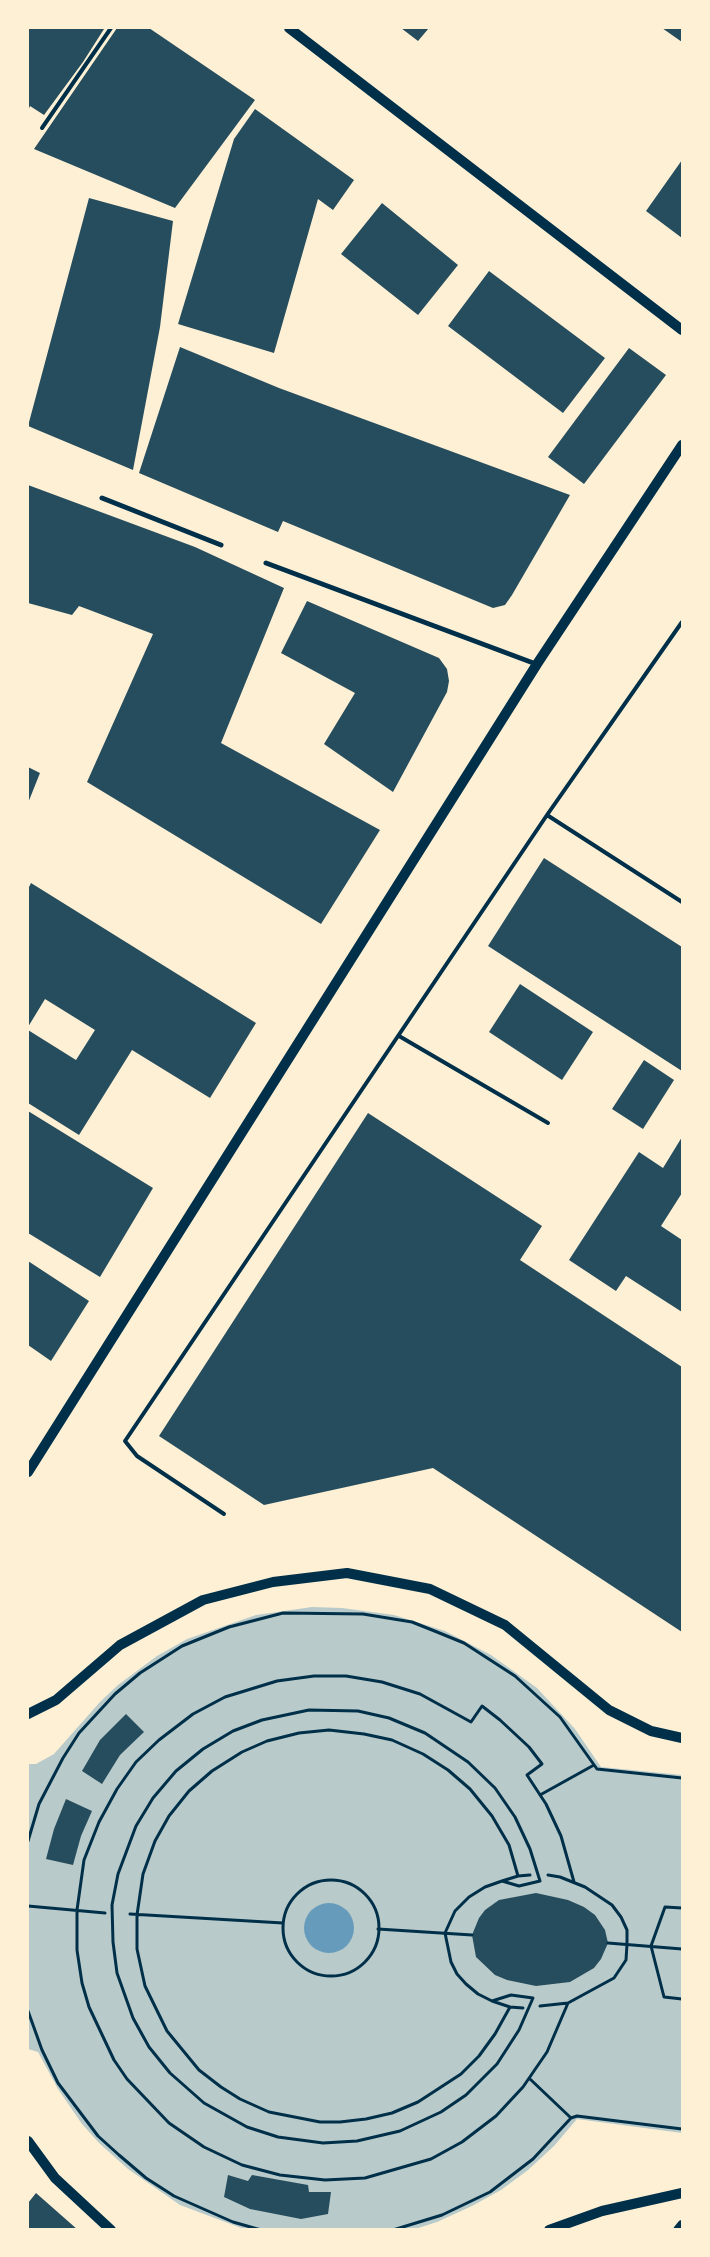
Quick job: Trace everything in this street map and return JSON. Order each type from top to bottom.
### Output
[{"type":"main road","points":[[288,28],[682,330]]},
{"type":"main road","points":[[28,1472],[537,664],[682,445]]},
{"type":"main road","points":[[28,1714],[56,1700],[120,1645],[203,1600],[273,1582],[347,1573],[430,1589],[504,1625],[610,1710],[651,1731],[682,1738]]},
{"type":"main road","points":[[28,2141],[55,2178],[111,2230]]},
{"type":"main road","points":[[549,2230],[602,2211],[682,2194]]},
{"type":"main road","points":[[678,2230],[682,2225]]},
{"type":"street","points":[[102,498],[221,545]]},
{"type":"street","points":[[266,563],[537,664]]},
{"type":"lane","points":[[42,128],[111,28]]},
{"type":"lane","points":[[224,1514],[136,1456],[126,1441],[547,815],[682,622]]},
{"type":"lane","points":[[547,815],[682,902]]},
{"type":"lane","points":[[399,1036],[548,1123]]},
{"type":"path","points":[[28,1841],[39,1804],[63,1758],[79,1733],[115,1694],[140,1673],[182,1646],[229,1627],[283,1613],[338,1612],[390,1618],[412,1622],[464,1643],[515,1676],[535,1693],[560,1717],[597,1769],[682,1778]]},
{"type":"path","points":[[568,2003],[547,2052],[530,2079],[510,2102],[480,2129],[449,2150],[407,2167],[364,2178],[325,2180],[280,2175],[242,2165],[204,2147],[169,2123],[143,2097],[114,2060],[98,2030],[82,1983],[77,1950],[77,1910],[84,1860],[98,1822],[117,1789],[136,1762],[170,1730],[193,1714],[225,1697],[259,1685],[296,1678],[346,1676],[382,1682],[420,1694],[471,1722],[482,1706],[514,1732],[542,1764],[527,1775],[540,1795],[561,1836],[574,1882]]},
{"type":"path","points":[[492,2001],[511,1994],[533,1998],[519,2030],[497,2064],[466,2095],[441,2112],[400,2131],[357,2141],[323,2143],[278,2137],[247,2127],[204,2103],[170,2073],[149,2047],[133,2018],[117,1973],[113,1942],[112,1905],[118,1874],[136,1826],[153,1798],[176,1771],[203,1749],[233,1731],[262,1720],[309,1710],[358,1711],[389,1718],[425,1733],[468,1762],[494,1788],[515,1817],[530,1848],[540,1881],[519,1886],[502,1881]]},
{"type":"path","points":[[510,2007],[495,2034],[479,2056],[461,2074],[418,2102],[392,2113],[340,2122],[320,2122],[269,2112],[240,2099],[199,2070],[167,2031],[145,1986],[138,1949],[137,1914],[143,1874],[155,1841],[169,1816],[190,1791],[212,1771],[242,1752],[267,1741],[299,1733],[329,1730],[364,1734],[392,1740],[422,1754],[448,1770],[470,1790],[492,1816],[508,1845],[518,1876]]},
{"type":"path","points":[[540,1795],[594,1765]]},
{"type":"path","points":[[523,2008],[510,2007],[478,1994],[457,1974],[448,1950],[445,1933],[450,1918],[461,1904],[485,1887],[518,1876],[530,1875]]},
{"type":"path","points":[[540,2006],[568,2003],[614,1978],[626,1960],[627,1944],[627,1930],[621,1917],[612,1905],[599,1895],[574,1882],[548,1875]]},
{"type":"path","points":[[326,1880],[350,1884],[363,1893],[373,1906],[378,1929],[374,1949],[361,1964],[344,1974],[324,1975],[310,1971],[293,1956],[286,1944],[283,1923],[288,1906],[304,1888],[326,1880]]},
{"type":"path","points":[[28,1906],[106,1913]]},
{"type":"path","points":[[682,1908],[665,1908],[651,1946],[664,1998],[682,2000]]},
{"type":"path","points":[[130,1914],[283,1923]]},
{"type":"path","points":[[378,1929],[472,1935]]},
{"type":"path","points":[[608,1943],[682,1949]]},
{"type":"path","points":[[28,2012],[42,2050],[58,2082],[82,2117],[118,2155],[146,2178],[174,2196],[233,2222],[261,2230]]},
{"type":"path","points":[[530,2079],[571,2118]]},
{"type":"path","points":[[393,2230],[442,2215],[490,2192],[527,2165],[571,2118],[577,2116],[682,2129]]},
{"type":"shaded area","points":[[312,1607],[342,1608],[394,1615],[445,1631],[491,1655],[537,1688],[575,1729],[601,1767],[682,1775],[682,2133],[577,2119],[554,2146],[528,2170],[501,2190],[437,2222],[412,2230],[244,2229],[180,2205],[128,2169],[99,2143],[82,2124],[58,2089],[38,2052],[28,2049],[28,1764],[36,1764],[54,1754],[100,1702],[118,1685],[157,1656],[187,1639],[256,1615]]},
{"type":"water","points":[[329,1903],[339,1905],[347,1910],[352,1918],[354,1928],[352,1938],[347,1946],[339,1951],[329,1953],[319,1951],[311,1946],[306,1938],[304,1928],[306,1918],[311,1910],[319,1905]]},
{"type":"building","points":[[28,28],[104,29],[83,62],[44,115],[30,106],[28,111]]},
{"type":"building","points":[[117,28],[149,28],[255,100],[175,208],[34,149]]},
{"type":"building","points":[[401,28],[429,28],[418,41]]},
{"type":"building","points":[[662,28],[682,28],[682,42]]},
{"type":"building","points":[[255,109],[354,180],[333,210],[318,199],[274,353],[178,324],[234,139]]},
{"type":"building","points":[[682,160],[682,238],[646,211]]},
{"type":"building","points":[[89,198],[173,221],[160,327],[133,470],[28,426]]},
{"type":"building","points":[[382,203],[458,265],[418,315],[341,254]]},
{"type":"building","points":[[489,271],[605,358],[563,413],[448,326]]},
{"type":"building","points":[[180,347],[279,388],[570,495],[512,595],[505,605],[493,608],[283,521],[278,532],[139,473]]},
{"type":"building","points":[[629,348],[666,375],[584,484],[548,457]]},
{"type":"building","points":[[28,485],[195,547],[284,588],[221,743],[380,830],[321,924],[87,782],[153,634],[79,606],[72,615],[28,603]]},
{"type":"building","points":[[307,601],[439,658],[447,669],[449,681],[447,692],[393,792],[324,744],[355,693],[281,653]]},
{"type":"building","points":[[28,767],[40,773],[28,803]]},
{"type":"building","points":[[544,858],[682,947],[682,1071],[488,946]]},
{"type":"building","points":[[31,883],[256,1023],[210,1098],[132,1050],[79,1135],[28,1103],[28,1030],[76,1060],[95,1030],[45,999],[28,1027],[28,889]]},
{"type":"building","points":[[520,984],[593,1032],[562,1080],[489,1032]]},
{"type":"building","points":[[644,1060],[674,1080],[643,1129],[612,1109]]},
{"type":"building","points":[[28,1111],[153,1188],[100,1277],[28,1233]]},
{"type":"building","points":[[368,1113],[542,1226],[520,1260],[682,1367],[682,1632],[433,1468],[264,1505],[159,1436]]},
{"type":"building","points":[[682,1137],[682,1193],[661,1226],[682,1240],[682,1312],[626,1276],[616,1291],[569,1260],[639,1152],[663,1168]]},
{"type":"building","points":[[28,1261],[89,1301],[51,1361],[28,1345]]},
{"type":"building","points":[[126,1714],[144,1732],[120,1755],[102,1784],[82,1771],[100,1740]]},
{"type":"building","points":[[66,1799],[92,1811],[81,1836],[73,1865],[46,1859],[54,1829]]},
{"type":"building","points":[[536,1893],[568,1900],[584,1907],[595,1915],[605,1930],[608,1943],[601,1959],[594,1968],[570,1982],[536,1986],[507,1980],[495,1975],[476,1957],[472,1935],[479,1918],[485,1910],[499,1900]]},
{"type":"building","points":[[228,2175],[248,2181],[252,2175],[308,2185],[309,2192],[331,2192],[328,2214],[301,2219],[250,2209],[224,2197]]},
{"type":"building","points":[[36,2193],[78,2230],[28,2230],[28,2203]]}]
